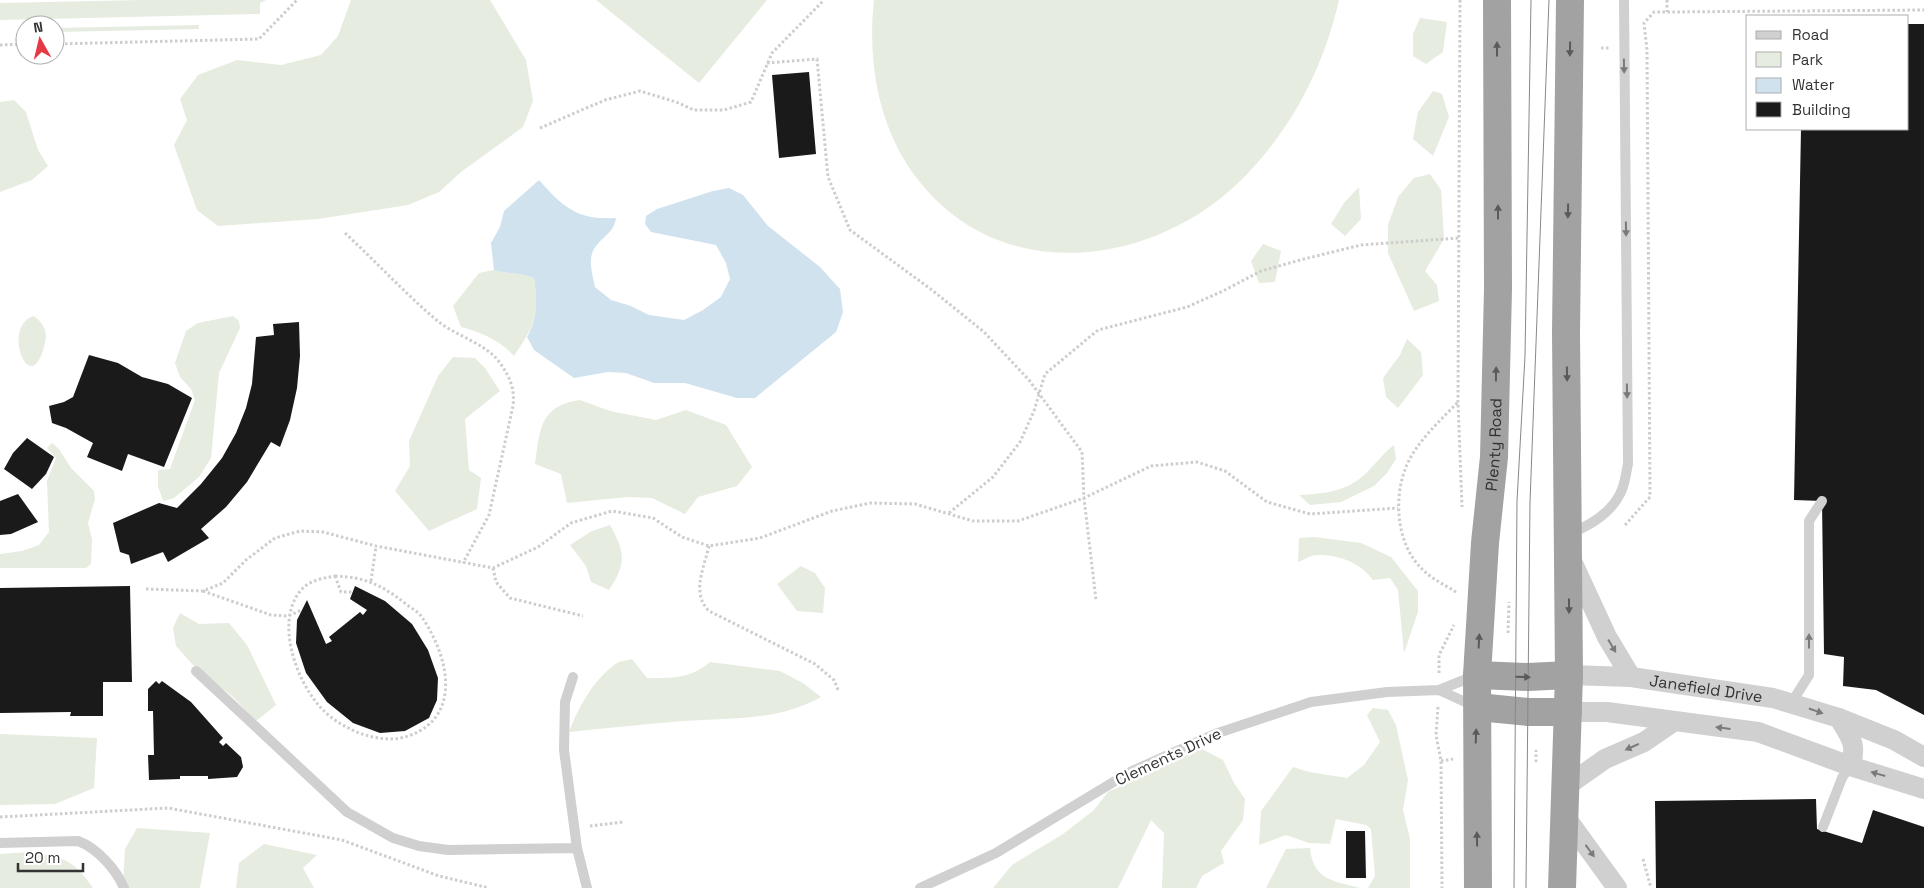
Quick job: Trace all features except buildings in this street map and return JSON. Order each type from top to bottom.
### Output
[{"type":"highway","name":"Plenty Road","points":[[1478,888],[1477,675],[1485,543],[1494,457],[1498,289],[1497,0]]},
{"type":"highway","points":[[1562,888],[1569,675],[1566,323],[1570,0]]},
{"type":"highway","name":"Janefield Drive","points":[[1477,675],[1528,677],[1569,675]]},
{"type":"highway","points":[[1478,707],[1528,712],[1568,712]]},
{"type":"street","points":[[1568,544],[1607,638],[1631,677]]},
{"type":"street","name":"Janefield Drive","points":[[1569,675],[1631,677],[1792,702],[1894,740],[1924,757]]},
{"type":"street","points":[[1568,712],[1607,712],[1758,732],[1850,766],[1924,789]]},
{"type":"street","points":[[1839,718],[1853,742],[1854,754],[1850,766]]},
{"type":"street","points":[[1565,786],[1605,759],[1644,742],[1673,722]]},
{"type":"street","points":[[1564,815],[1616,888]]},
{"type":"lane","points":[[1568,544],[1609,509],[1621,493],[1628,464],[1624,0]]},
{"type":"lane","points":[[1792,702],[1810,675],[1809,521],[1822,501]]},
{"type":"lane","points":[[196,671],[347,812],[393,838],[419,846],[448,850],[577,848]]},
{"type":"lane","name":"Clements Drive","points":[[920,888],[996,853],[1130,772],[1215,734],[1311,702],[1387,692],[1438,690],[1477,675]]},
{"type":"lane","points":[[573,677],[565,702],[563,726],[574,828],[587,888]]},
{"type":"lane","name":"Clements Drive","points":[[1438,690],[1478,707]]},
{"type":"lane","points":[[1823,827],[1842,778],[1850,766]]},
{"type":"lane","points":[[0,843],[78,841],[87,844],[119,876],[124,888]]},
{"type":"path","points":[[65,44],[259,39],[297,0]]},
{"type":"path","points":[[540,128],[605,100],[640,91],[676,102],[694,110],[724,110],[751,102],[772,54],[824,0]]},
{"type":"path","points":[[1460,0],[1458,402],[1462,508]]},
{"type":"path","points":[[1667,0],[1668,12]]},
{"type":"path","points":[[1625,525],[1650,497],[1647,60],[1644,23],[1654,12],[1924,10]]},
{"type":"path","points":[[0,45],[15,44]]},
{"type":"path","points":[[767,63],[817,59],[828,177],[850,230],[932,290],[984,332],[1039,393],[1082,452],[1084,498],[1096,600]]},
{"type":"path","points":[[345,233],[434,319],[452,332],[489,351],[500,363],[512,383],[514,393],[513,406],[489,515],[463,563]]},
{"type":"path","points":[[949,514],[993,477],[1020,442],[1045,374],[1098,330],[1187,307],[1223,291],[1260,271],[1304,259],[1361,245],[1459,238]]},
{"type":"path","points":[[1456,592],[1421,569],[1403,543],[1398,508],[1406,468],[1425,437],[1458,402]]},
{"type":"path","points":[[203,591],[223,583],[246,560],[275,538],[300,531],[324,532],[376,546],[493,568],[538,547],[571,523],[612,511],[653,518],[682,536],[709,546],[760,538],[832,512],[871,503],[915,504],[973,520],[1018,521],[1084,498],[1151,466],[1197,462],[1225,471],[1267,502],[1310,514],[1398,508]]},
{"type":"path","points":[[371,581],[376,546]]},
{"type":"path","points":[[709,546],[699,586],[701,603],[709,611],[815,664],[834,680],[839,692]]},
{"type":"path","points":[[493,568],[496,582],[510,598],[583,616]]},
{"type":"path","points":[[334,576],[340,592],[353,592]]},
{"type":"path","points":[[334,576],[356,576],[371,581],[390,591],[420,615],[438,648],[446,679],[444,705],[433,724],[407,737],[379,738],[350,729],[322,708],[300,676],[290,644],[288,616],[303,588],[319,579],[334,576]]},
{"type":"path","points":[[1455,601],[1457,583]]},
{"type":"path","points":[[146,589],[203,591],[271,615],[288,616],[302,610]]},
{"type":"path","points":[[1508,602],[1508,633]]},
{"type":"path","points":[[1442,888],[1441,761],[1436,735],[1439,655],[1454,628],[1454,619]]},
{"type":"path","points":[[1536,750],[1536,762]]},
{"type":"path","points":[[0,816],[168,808],[342,840],[439,876],[489,888]]},
{"type":"path","points":[[574,828],[623,822]]},
{"type":"path","points":[[1643,859],[1651,888]]},
{"type":"green space","points":[[266,0],[260,3],[260,14],[65,18],[65,15],[15,15],[15,20],[0,20],[0,3]]},
{"type":"green space","points":[[351,0],[490,0],[526,60],[533,101],[523,127],[461,172],[439,192],[408,205],[318,219],[218,226],[197,210],[174,145],[187,120],[180,99],[198,75],[237,60],[281,65],[321,55],[338,36]]},
{"type":"green space","points":[[596,0],[767,0],[699,83]]},
{"type":"green space","points":[[874,0],[1339,0],[1324,51],[1301,100],[1288,123],[1272,145],[1236,185],[1200,213],[1160,234],[1118,247],[1074,253],[1031,249],[990,237],[952,214],[919,181],[905,161],[894,140],[885,118],[879,95],[872,48]]},
{"type":"green space","points":[[1420,18],[1447,22],[1443,52],[1426,64],[1413,56],[1413,34]]},
{"type":"green space","points":[[199,25],[199,29],[65,32],[65,28]]},
{"type":"green space","points":[[1433,91],[1442,94],[1449,117],[1433,156],[1413,139],[1418,112]]},
{"type":"green space","points":[[14,100],[26,112],[38,150],[48,166],[32,180],[0,192],[0,102]]},
{"type":"green space","points":[[1430,174],[1441,190],[1444,239],[1425,271],[1437,285],[1439,301],[1414,311],[1388,253],[1388,225],[1398,197],[1414,178]]},
{"type":"green space","points":[[1359,187],[1361,219],[1345,236],[1331,224],[1344,203]]},
{"type":"green space","points":[[1263,244],[1281,251],[1275,282],[1259,283],[1251,261]]},
{"type":"green space","points":[[494,270],[534,278],[536,301],[534,319],[527,336],[514,356],[509,350],[490,338],[461,327],[453,306],[479,273]]},
{"type":"green space","points":[[34,316],[44,328],[46,339],[39,360],[33,366],[26,364],[22,356],[19,345],[19,333],[24,322]]},
{"type":"green space","points":[[233,316],[239,321],[240,328],[219,373],[211,458],[199,477],[174,498],[163,501],[158,486],[158,470],[170,469],[195,400],[191,389],[180,377],[175,363],[186,331],[198,323]]},
{"type":"green space","points":[[1407,339],[1421,352],[1423,375],[1398,408],[1386,397],[1383,378],[1400,355]]},
{"type":"green space","points":[[453,357],[475,358],[485,368],[500,391],[465,419],[469,470],[481,478],[477,509],[429,531],[395,491],[410,466],[409,441],[438,376]]},
{"type":"green space","points":[[580,400],[610,411],[656,420],[686,410],[726,425],[752,467],[737,486],[698,497],[685,514],[652,498],[628,497],[567,503],[561,474],[535,464],[541,430],[549,414],[566,403]]},
{"type":"green space","points":[[52,443],[59,449],[71,468],[94,491],[95,499],[88,523],[92,539],[91,564],[86,568],[0,568],[0,554],[22,551],[39,545],[49,532],[47,481],[56,458],[47,448]]},
{"type":"green space","points":[[1394,445],[1396,459],[1387,473],[1374,486],[1341,502],[1310,505],[1299,495],[1325,493],[1342,489],[1357,481]]},
{"type":"green space","points":[[610,525],[619,543],[622,558],[619,572],[609,590],[591,582],[586,566],[570,545],[592,531]]},
{"type":"green space","points":[[1314,537],[1361,543],[1391,557],[1418,591],[1418,612],[1404,653],[1398,590],[1390,578],[1373,580],[1356,564],[1333,556],[1315,555],[1298,562],[1299,538]]},
{"type":"green space","points":[[801,566],[815,573],[825,588],[823,613],[797,611],[777,584]]},
{"type":"green space","points":[[180,613],[199,624],[229,623],[247,645],[276,705],[256,721],[233,697],[192,664],[176,646],[173,628]]},
{"type":"green space","points":[[632,659],[647,678],[688,675],[703,668],[710,662],[780,671],[803,683],[821,697],[805,705],[754,717],[683,721],[569,732],[581,705],[592,687],[616,664]]},
{"type":"green space","points":[[1373,708],[1388,710],[1396,725],[1408,780],[1403,810],[1410,839],[1410,888],[1368,888],[1375,876],[1371,829],[1366,825],[1336,819],[1330,844],[1309,843],[1286,835],[1259,845],[1261,811],[1293,767],[1309,772],[1347,778],[1364,765],[1380,742],[1367,715]]},
{"type":"green space","points":[[0,734],[97,738],[94,788],[55,804],[0,805]]},
{"type":"green space","points":[[1200,748],[1223,760],[1234,783],[1245,799],[1243,820],[1221,851],[1224,863],[1202,876],[1196,888],[1162,888],[1164,833],[1151,820],[1118,888],[993,888],[1012,865],[1063,834],[1094,810],[1108,792]]},
{"type":"green space","points":[[137,828],[210,833],[200,888],[126,888],[123,884],[125,849]]},
{"type":"green space","points":[[264,844],[317,855],[303,868],[314,888],[236,888],[239,863]]},
{"type":"green space","points":[[1310,848],[1316,867],[1327,878],[1360,888],[1266,888],[1286,849]]},
{"type":"green space","points":[[30,852],[59,858],[73,865],[93,888],[0,888],[0,854]]},
{"type":"water","points":[[539,180],[556,198],[572,210],[591,217],[616,218],[613,228],[593,251],[591,269],[595,287],[611,300],[631,306],[649,315],[684,320],[703,310],[721,297],[730,279],[726,263],[716,245],[651,232],[645,224],[646,216],[657,209],[713,191],[729,188],[743,195],[768,226],[820,267],[840,289],[843,312],[836,332],[755,398],[737,398],[685,383],[654,383],[626,373],[608,372],[574,378],[534,350],[527,337],[531,330],[536,308],[534,278],[494,270],[491,243],[500,227],[504,211]]},
{"type":"tram line","points":[[1514,888],[1517,501],[1525,356],[1531,0]]},
{"type":"tram line","points":[[1526,888],[1530,502],[1549,0]]}]
